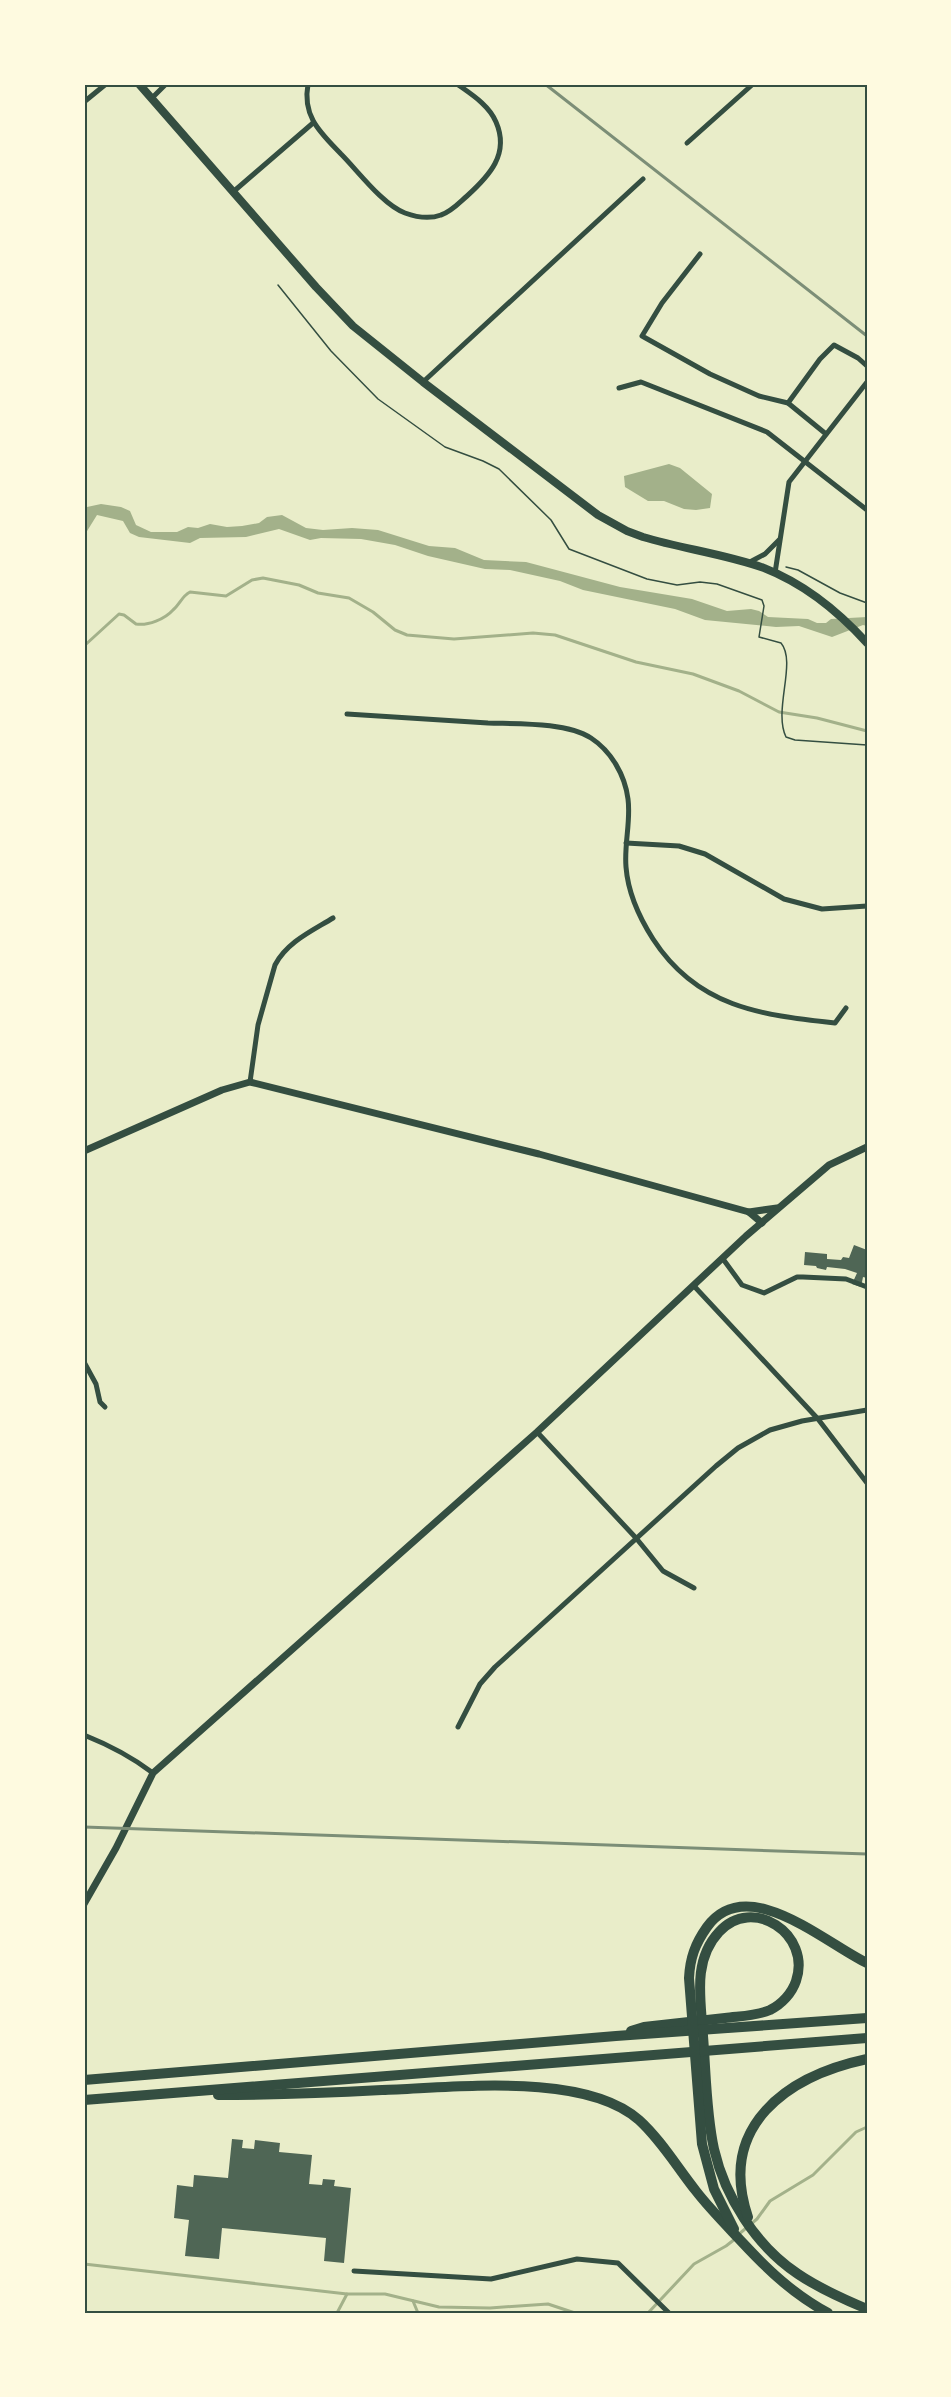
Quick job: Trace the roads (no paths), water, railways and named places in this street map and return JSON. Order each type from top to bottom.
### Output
[{"type":"highway","points":[[732,2229],[714,2189],[702,2144],[701,2077],[695,1998],[690,1967],[699,1939],[719,1915],[737,1907],[759,1907],[783,1915],[867,1963]]},
{"type":"highway","points":[[616,2036],[644,2027],[768,2011],[787,1997],[794,1987],[799,1968],[794,1943],[780,1927],[764,1920],[748,1918],[729,1924],[718,1932],[705,1953],[695,1998]]},
{"type":"highway","points":[[84,2080],[616,2036],[867,2018]]},
{"type":"highway","points":[[84,2100],[867,2038]]},
{"type":"highway","points":[[746,2217],[741,2192],[741,2170],[746,2142],[760,2115],[793,2086],[812,2076],[838,2065],[867,2059]]},
{"type":"highway","points":[[701,2077],[714,2148],[728,2191],[754,2231],[774,2254],[796,2273],[819,2287],[867,2309]]},
{"type":"highway","points":[[158,2095],[270,2095],[485,2086],[540,2087],[580,2093],[613,2102],[638,2119],[648,2129],[709,2208],[732,2229],[777,2280],[805,2301],[828,2313]]},
{"type":"main road","points":[[139,84],[333,306],[376,346],[582,504],[611,523],[643,537],[747,563],[775,573],[811,592],[856,630],[867,644]]},
{"type":"street","points":[[84,102],[105,84]]},
{"type":"street","points":[[152,98],[166,84]]},
{"type":"street","points":[[308,84],[307,98],[312,123],[397,209],[424,217],[439,216],[454,207],[489,177],[500,147],[500,132],[495,119],[481,102],[457,84]]},
{"type":"street","points":[[687,143],[753,84]]},
{"type":"street","points":[[233,192],[312,123]]},
{"type":"street","points":[[423,382],[643,179]]},
{"type":"street","points":[[700,254],[662,303],[642,336],[739,387],[759,396],[788,404],[826,434]]},
{"type":"street","points":[[788,404],[820,359],[834,345],[858,358],[867,366]]},
{"type":"street","points":[[619,388],[641,382],[767,432],[867,510]]},
{"type":"street","points":[[775,573],[789,482],[867,382]]},
{"type":"street","points":[[747,563],[765,554],[780,539]]},
{"type":"street","points":[[347,714],[549,726],[589,736],[604,747],[623,780],[628,799],[626,868],[632,897],[645,926],[664,956],[692,983],[726,1002],[775,1017],[835,1023],[846,1008]]},
{"type":"street","points":[[626,843],[680,846],[705,854],[784,899],[822,909],[867,906]]},
{"type":"street","points":[[250,1082],[258,1025],[275,965],[293,943],[333,918]]},
{"type":"street","points":[[84,1151],[222,1090],[250,1082],[528,1152],[749,1212],[780,1208]]},
{"type":"street","points":[[84,1904],[116,1848],[153,1773],[537,1432],[762,1223],[829,1166],[867,1147]]},
{"type":"street","points":[[749,1212],[762,1223]]},
{"type":"street","points":[[723,1259],[742,1285],[764,1293],[803,1277],[846,1279],[867,1287]]},
{"type":"street","points":[[694,1286],[818,1419],[867,1483]]},
{"type":"street","points":[[84,1362],[96,1384],[100,1402],[105,1407]]},
{"type":"street","points":[[458,1727],[480,1684],[495,1667],[738,1448],[777,1427],[867,1410]]},
{"type":"street","points":[[537,1432],[636,1538],[663,1571],[694,1588]]},
{"type":"street","points":[[84,1735],[107,1744],[139,1762],[153,1773]]},
{"type":"street","points":[[354,2271],[491,2280],[577,2259],[618,2263],[667,2311]]},
{"type":"waterway","points":[[84,646],[119,614],[136,624],[151,623],[170,613],[190,592],[226,596],[252,580],[263,578],[299,585],[318,593],[349,598],[373,612],[395,630],[407,635],[454,639],[533,633],[555,635],[636,662],[693,674],[739,691],[779,712],[817,718],[867,731]]},
{"type":"waterway","points":[[739,2234],[757,2219],[770,2201],[813,2175],[856,2132],[867,2127]]},
{"type":"waterway","points":[[648,2313],[694,2264],[735,2239]]},
{"type":"waterway","points":[[84,2264],[347,2294],[385,2294],[439,2307],[490,2308],[548,2304],[575,2313]]},
{"type":"waterway","points":[[337,2313],[347,2294]]},
{"type":"waterway","points":[[413,2301],[418,2313]]},
{"type":"railway","points":[[545,84],[867,336]]},
{"type":"railway","points":[[84,1827],[867,1854]]}]
